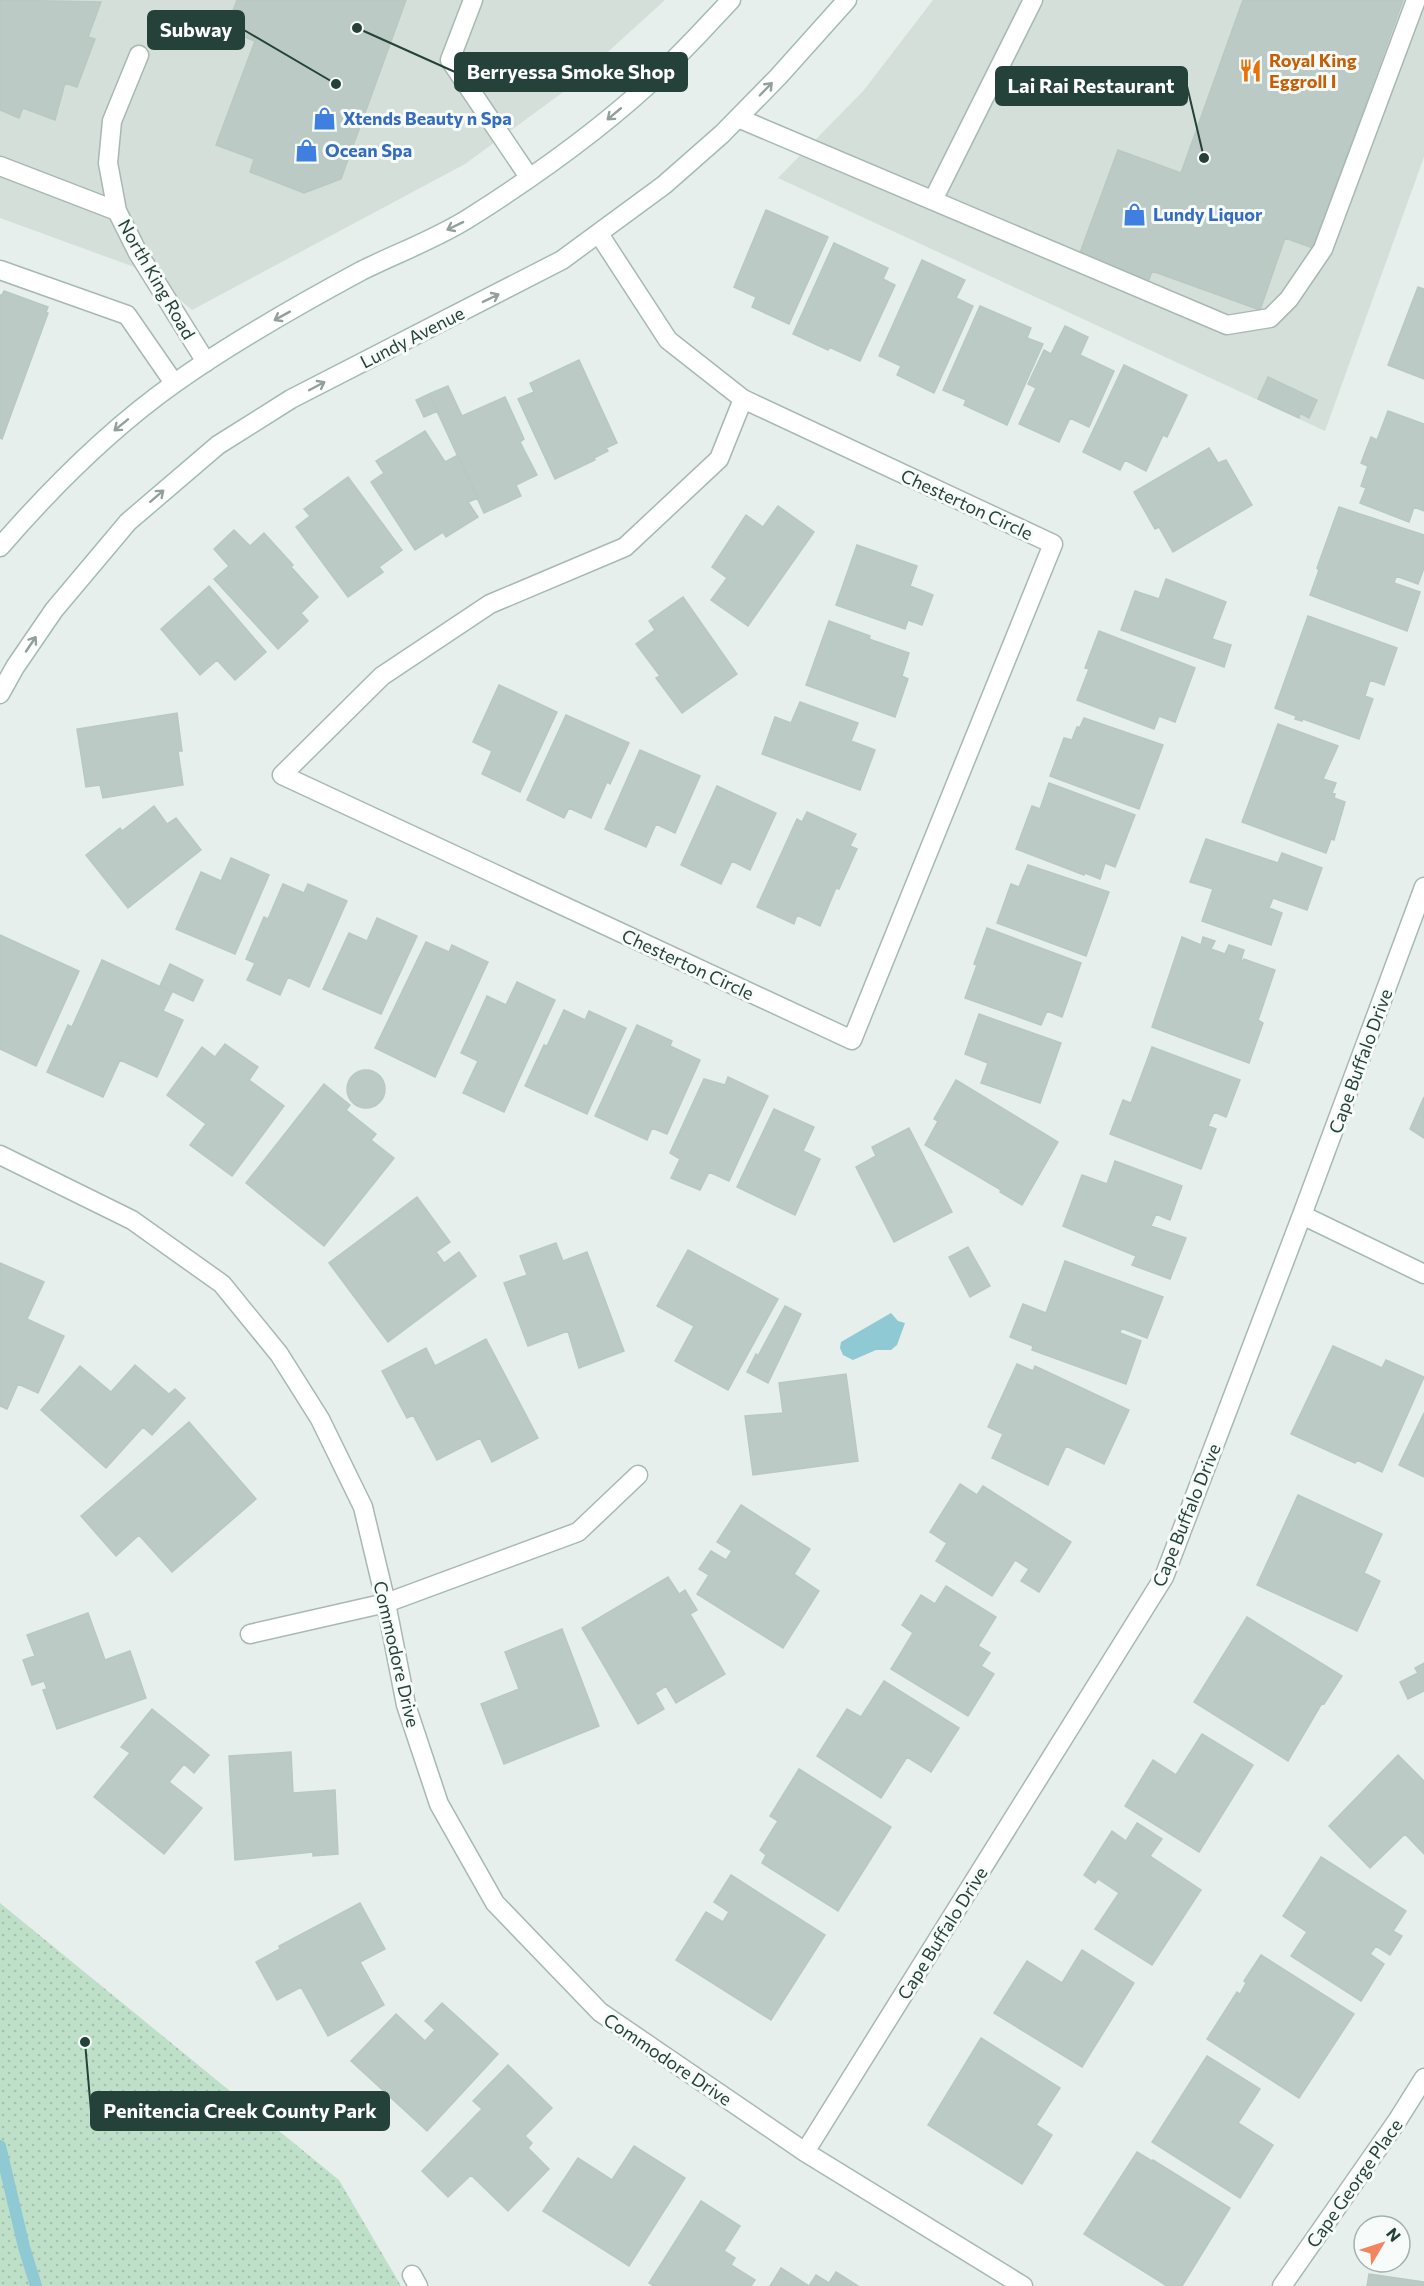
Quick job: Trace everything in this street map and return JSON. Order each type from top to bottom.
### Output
[{"type":"street","points":[[473,0],[450,60],[529,177]]},
{"type":"street","points":[[0,547],[38,502],[112,433],[174,383],[247,335],[362,271],[467,219],[529,177],[609,118],[654,79],[731,0]]},
{"type":"street","name":"Lundy Avenue","points":[[0,694],[15,667],[54,609],[128,522],[218,445],[301,394],[562,260],[664,185],[738,118],[847,0]]},
{"type":"street","points":[[933,200],[1033,0]]},
{"type":"street","points":[[738,118],[1227,325],[1270,318],[1289,299],[1323,249],[1416,0]]},
{"type":"street","name":"North King Road","points":[[139,55],[112,121],[108,163],[117,211],[138,253],[206,362]]},
{"type":"street","points":[[0,166],[117,211]]},
{"type":"street","name":"Chesterton Circle","points":[[598,234],[668,340],[743,399],[1053,544],[852,1040],[282,775],[382,676],[392,669],[490,604],[625,547],[719,459],[743,399]]},
{"type":"street","points":[[0,270],[127,315],[174,383]]},
{"type":"street","name":"Cape Buffalo Drive","points":[[805,2152],[1164,1577],[1424,887]]},
{"type":"street","name":"Commodore Drive","points":[[0,1155],[132,1220],[222,1284],[279,1354],[320,1419],[363,1506],[386,1603],[406,1705],[439,1804],[495,1903],[600,2012],[805,2152],[1023,2286]]},
{"type":"street","points":[[1302,1215],[1424,1274]]},
{"type":"street","points":[[250,1634],[386,1603],[454,1580],[578,1532],[638,1475]]},
{"type":"street","name":"Cape George Place","points":[[1282,2286],[1397,2121],[1424,2078]]},
{"type":"shaded area","points":[[0,0],[665,0],[566,90],[465,164],[192,310],[148,272],[0,218]]},
{"type":"shaded area","points":[[933,0],[1424,0],[1424,157],[1325,431],[778,178],[864,90]]},
{"type":"green space","points":[[0,1903],[339,2180],[401,2286],[0,2286]]},
{"type":"water","points":[[891,1313],[898,1321],[905,1323],[897,1345],[891,1350],[876,1350],[853,1360],[843,1355],[840,1348],[841,1342]]},
{"type":"building","points":[[0,0],[101,2],[88,37],[95,39],[77,87],[65,83],[55,120],[23,108],[19,118],[0,110]]},
{"type":"building","points":[[237,0],[406,0],[341,179],[304,193],[250,172],[254,159],[216,145],[255,41],[226,30]]},
{"type":"building","points":[[1243,0],[1403,0],[1313,248],[1285,238],[1260,310],[1152,271],[1146,288],[1077,261],[1118,150],[1181,173]]},
{"type":"building","points":[[766,210],[828,237],[789,324],[752,307],[756,297],[734,287]]},
{"type":"building","points":[[834,243],[888,268],[883,279],[895,285],[860,361],[793,334]]},
{"type":"building","points":[[922,260],[965,280],[956,298],[973,306],[934,393],[897,375],[901,366],[879,356]]},
{"type":"building","points":[[1418,287],[1424,289],[1424,379],[1388,365]]},
{"type":"building","points":[[4,291],[48,307],[46,312],[48,313],[2,439],[0,438],[0,295]]},
{"type":"building","points":[[980,306],[1031,328],[1027,338],[1043,344],[1007,425],[964,405],[966,400],[943,390]]},
{"type":"building","points":[[1065,326],[1088,337],[1080,355],[1114,371],[1089,427],[1070,418],[1059,442],[1019,424],[1036,388],[1028,384],[1044,350],[1051,354]]},
{"type":"building","points":[[579,360],[617,443],[606,448],[608,451],[594,458],[595,460],[555,479],[518,399],[534,392],[530,383]]},
{"type":"building","points":[[1124,365],[1187,395],[1167,437],[1163,435],[1146,471],[1125,460],[1120,470],[1083,452]]},
{"type":"building","points":[[1268,377],[1317,400],[1309,418],[1300,413],[1299,418],[1258,399]]},
{"type":"building","points":[[448,386],[462,416],[505,397],[524,439],[520,442],[537,475],[516,485],[521,496],[484,513],[429,394]]},
{"type":"building","points":[[429,394],[438,411],[424,417],[416,400]]},
{"type":"building","points":[[1388,411],[1424,424],[1424,511],[1414,507],[1409,522],[1360,503],[1366,488],[1361,486],[1368,466],[1361,463],[1371,437],[1377,440]]},
{"type":"building","points":[[425,431],[445,462],[458,455],[478,498],[468,502],[478,517],[446,537],[443,532],[415,550],[371,482],[384,473],[376,461]]},
{"type":"building","points":[[1209,448],[1218,463],[1226,460],[1252,505],[1173,552],[1159,527],[1155,529],[1134,492]]},
{"type":"building","points":[[348,477],[402,550],[379,567],[383,572],[348,597],[296,527],[310,516],[304,509]]},
{"type":"building","points":[[778,506],[814,532],[748,626],[711,600],[727,578],[712,567],[746,515],[763,527]]},
{"type":"building","points":[[1339,507],[1424,535],[1424,568],[1418,584],[1396,576],[1394,583],[1420,592],[1407,631],[1310,595],[1319,570],[1317,568]]},
{"type":"building","points":[[234,530],[250,546],[264,533],[318,597],[301,613],[308,621],[278,649],[214,579],[229,566],[214,549]]},
{"type":"building","points":[[857,545],[917,566],[910,586],[933,595],[922,625],[908,620],[905,629],[836,605]]},
{"type":"building","points":[[1166,579],[1226,602],[1212,639],[1231,645],[1224,667],[1121,630],[1135,591],[1159,599]]},
{"type":"building","points":[[209,586],[266,652],[235,680],[217,660],[200,675],[161,629]]},
{"type":"building","points":[[683,597],[737,674],[682,713],[656,678],[660,676],[636,644],[655,630],[649,621]]},
{"type":"building","points":[[1308,616],[1397,648],[1384,685],[1370,680],[1365,696],[1373,699],[1359,739],[1303,719],[1302,721],[1295,719],[1296,716],[1275,708]]},
{"type":"building","points":[[829,621],[870,636],[869,639],[909,653],[902,676],[908,679],[895,717],[806,685]]},
{"type":"building","points":[[1099,631],[1195,668],[1175,722],[1159,716],[1154,729],[1077,700],[1089,669],[1085,668]]},
{"type":"building","points":[[499,685],[557,712],[520,792],[482,774],[492,751],[473,742]]},
{"type":"building","points":[[800,702],[858,723],[851,741],[875,750],[860,790],[762,754],[775,717],[791,723]]},
{"type":"building","points":[[177,713],[182,751],[178,751],[183,785],[103,798],[100,785],[86,787],[77,729]]},
{"type":"building","points":[[566,715],[629,743],[610,784],[607,782],[591,818],[569,808],[564,818],[527,800]]},
{"type":"building","points":[[1084,718],[1163,745],[1139,809],[1050,776],[1064,738],[1072,740],[1077,727],[1080,727]]},
{"type":"building","points":[[1278,724],[1338,746],[1323,779],[1336,783],[1332,793],[1335,794],[1334,798],[1345,802],[1334,840],[1331,839],[1326,853],[1242,822]]},
{"type":"building","points":[[640,750],[700,776],[675,833],[656,824],[646,847],[605,829]]},
{"type":"building","points":[[1049,783],[1135,815],[1115,867],[1105,863],[1100,879],[1016,849],[1032,806],[1040,809]]},
{"type":"building","points":[[717,786],[776,813],[750,870],[732,861],[721,884],[681,865]]},
{"type":"building","points":[[154,806],[167,824],[176,818],[201,850],[128,908],[86,855],[120,828],[122,831]]},
{"type":"building","points":[[807,812],[856,834],[850,846],[857,849],[839,889],[836,888],[820,926],[797,915],[794,924],[757,907],[797,819],[802,822]]},
{"type":"building","points":[[1206,839],[1278,863],[1282,853],[1322,868],[1307,910],[1273,898],[1269,908],[1282,913],[1271,945],[1202,921],[1213,889],[1190,882]]},
{"type":"building","points":[[231,858],[269,875],[235,954],[176,929],[201,872],[221,881]]},
{"type":"building","points":[[1028,865],[1109,892],[1086,956],[997,923],[1011,884],[1019,887]]},
{"type":"building","points":[[283,884],[304,893],[308,884],[347,901],[309,987],[288,977],[280,995],[247,980],[255,963],[246,959],[264,917],[268,919]]},
{"type":"building","points":[[377,918],[417,936],[381,1014],[323,989],[349,933],[367,941]]},
{"type":"building","points":[[987,928],[1081,963],[1062,1017],[1047,1011],[1041,1025],[965,998]]},
{"type":"building","points":[[0,935],[79,971],[36,1066],[0,1049]]},
{"type":"building","points":[[1182,937],[1201,945],[1203,937],[1215,941],[1211,949],[1225,954],[1229,945],[1244,950],[1241,960],[1244,961],[1244,959],[1275,970],[1258,1020],[1263,1023],[1249,1063],[1152,1027]]},
{"type":"building","points":[[426,942],[449,952],[452,945],[488,962],[435,1077],[375,1048]]},
{"type":"building","points":[[102,960],[172,992],[163,1011],[183,1020],[157,1077],[120,1060],[103,1097],[47,1072],[68,1025],[72,1027]]},
{"type":"building","points":[[170,964],[203,980],[193,1001],[160,986]]},
{"type":"building","points":[[517,982],[555,1000],[504,1112],[463,1093],[478,1061],[461,1053],[487,996],[506,1005]]},
{"type":"building","points":[[564,1010],[585,1020],[589,1011],[626,1028],[587,1114],[525,1086],[544,1045],[547,1046]]},
{"type":"building","points":[[979,1014],[1061,1043],[1040,1103],[981,1083],[988,1063],[965,1054]]},
{"type":"building","points":[[637,1025],[672,1041],[670,1046],[700,1060],[667,1134],[652,1128],[647,1140],[595,1116]]},
{"type":"building","points":[[225,1044],[258,1067],[249,1080],[284,1106],[232,1176],[190,1145],[206,1124],[167,1095],[202,1047],[215,1057]]},
{"type":"building","points":[[1152,1047],[1240,1080],[1226,1117],[1214,1112],[1208,1126],[1216,1129],[1201,1169],[1110,1134],[1123,1100],[1131,1103]]},
{"type":"building","points":[[366,1070],[380,1075],[385,1089],[380,1103],[366,1108],[352,1103],[347,1089],[352,1075]]},
{"type":"building","points":[[728,1077],[768,1096],[729,1181],[709,1172],[700,1190],[671,1178],[680,1159],[670,1153],[704,1079],[725,1085]]},
{"type":"building","points":[[956,1080],[1058,1142],[1022,1205],[925,1145],[938,1121],[934,1119]]},
{"type":"building","points":[[324,1084],[350,1105],[346,1110],[376,1134],[371,1140],[394,1158],[324,1246],[246,1183]]},
{"type":"building","points":[[1424,1097],[1424,1138],[1410,1129]]},
{"type":"building","points":[[774,1109],[814,1127],[803,1151],[820,1159],[795,1215],[737,1187]]},
{"type":"building","points":[[909,1128],[952,1212],[894,1242],[856,1167],[876,1156],[872,1147]]},
{"type":"building","points":[[1115,1161],[1182,1186],[1170,1220],[1156,1214],[1151,1226],[1186,1238],[1170,1279],[1132,1265],[1136,1256],[1063,1226],[1082,1175],[1107,1184]]},
{"type":"building","points":[[417,1197],[450,1242],[436,1252],[444,1263],[459,1252],[476,1276],[388,1342],[329,1263]]},
{"type":"building","points":[[556,1243],[563,1261],[587,1252],[624,1351],[579,1368],[568,1331],[528,1346],[504,1283],[527,1275],[520,1256]]},
{"type":"building","points":[[968,1247],[990,1286],[970,1297],[949,1257]]},
{"type":"building","points":[[688,1250],[778,1299],[728,1390],[675,1361],[694,1326],[657,1306]]},
{"type":"building","points":[[1065,1261],[1163,1297],[1147,1338],[1121,1328],[1120,1333],[1141,1341],[1126,1384],[1032,1350],[1033,1346],[1010,1337],[1023,1304],[1046,1313]]},
{"type":"building","points":[[0,1263],[44,1282],[27,1319],[64,1336],[38,1393],[18,1384],[7,1409],[0,1406]]},
{"type":"building","points":[[785,1306],[801,1314],[768,1383],[747,1372]]},
{"type":"building","points":[[486,1339],[538,1438],[492,1462],[480,1438],[437,1460],[413,1415],[407,1418],[382,1371],[426,1348],[435,1366]]},
{"type":"building","points":[[1333,1346],[1382,1368],[1386,1360],[1424,1377],[1382,1472],[1357,1460],[1355,1463],[1291,1434]]},
{"type":"building","points":[[1017,1364],[1033,1371],[1035,1366],[1129,1410],[1104,1464],[1066,1446],[1048,1485],[992,1458],[1003,1434],[988,1427]]},
{"type":"building","points":[[135,1365],[169,1394],[175,1389],[185,1398],[152,1435],[143,1427],[106,1468],[41,1410],[80,1366],[111,1392]]},
{"type":"building","points":[[846,1374],[858,1461],[753,1475],[745,1416],[783,1413],[779,1383]]},
{"type":"building","points":[[1424,1413],[1424,1477],[1399,1465]]},
{"type":"building","points":[[189,1422],[256,1499],[172,1572],[139,1535],[116,1556],[81,1516]]},
{"type":"building","points":[[960,1484],[977,1495],[983,1486],[1071,1542],[1039,1592],[1021,1581],[1029,1569],[1015,1560],[992,1596],[936,1561],[947,1543],[930,1532]]},
{"type":"building","points":[[1298,1495],[1382,1534],[1364,1573],[1380,1581],[1357,1631],[1257,1585]]},
{"type":"building","points":[[741,1505],[810,1549],[794,1574],[819,1591],[783,1648],[697,1594],[709,1575],[699,1569],[711,1551],[726,1560],[732,1551],[717,1542]]},
{"type":"building","points":[[668,1577],[679,1594],[685,1590],[697,1610],[690,1614],[725,1674],[676,1703],[666,1686],[655,1693],[664,1709],[638,1724],[582,1628]]},
{"type":"building","points":[[946,1586],[996,1617],[978,1646],[990,1653],[981,1666],[994,1674],[968,1716],[891,1669],[913,1633],[902,1625],[921,1595],[935,1604]]},
{"type":"building","points":[[88,1613],[105,1660],[130,1651],[146,1698],[57,1729],[43,1690],[47,1689],[44,1681],[32,1685],[23,1660],[35,1656],[27,1635]]},
{"type":"building","points":[[1247,1617],[1342,1676],[1324,1704],[1322,1703],[1288,1761],[1194,1702]]},
{"type":"building","points":[[562,1629],[599,1726],[504,1764],[481,1704],[519,1689],[505,1652]]},
{"type":"building","points":[[1424,1663],[1424,1691],[1408,1699],[1400,1682],[1418,1673],[1415,1668]]},
{"type":"building","points":[[884,1681],[959,1728],[931,1772],[907,1757],[881,1798],[817,1756],[847,1709],[861,1717]]},
{"type":"building","points":[[152,1709],[209,1755],[194,1773],[184,1764],[169,1782],[202,1808],[164,1854],[94,1797],[130,1753],[121,1747]]},
{"type":"building","points":[[1202,1734],[1253,1765],[1199,1852],[1125,1806],[1153,1760],[1176,1775]]},
{"type":"building","points":[[291,1752],[293,1793],[335,1790],[338,1854],[313,1856],[313,1852],[235,1860],[229,1756]]},
{"type":"building","points":[[1398,1755],[1424,1781],[1424,1854],[1405,1834],[1370,1868],[1329,1826]]},
{"type":"building","points":[[799,1769],[891,1827],[838,1911],[762,1863],[766,1855],[760,1850],[778,1821],[770,1816]]},
{"type":"building","points":[[1137,1823],[1162,1839],[1150,1856],[1201,1890],[1152,1965],[1095,1929],[1119,1893],[1098,1879],[1095,1883],[1084,1875],[1112,1831],[1126,1841]]},
{"type":"building","points":[[1321,1857],[1406,1911],[1393,1931],[1402,1936],[1390,1955],[1376,1946],[1370,1954],[1384,1964],[1361,2001],[1291,1956],[1307,1932],[1283,1916]]},
{"type":"building","points":[[731,1875],[825,1935],[771,2020],[676,1960],[706,1912],[723,1922],[729,1912],[714,1902]]},
{"type":"building","points":[[360,1903],[385,1949],[360,1962],[384,2005],[328,2036],[301,1987],[277,2000],[256,1962],[280,1949],[279,1946]]},
{"type":"building","points":[[1082,1950],[1134,1983],[1082,2067],[994,2013],[1027,1961],[1062,1983]]},
{"type":"building","points":[[1261,1955],[1354,2014],[1299,2098],[1207,2039],[1237,1992],[1240,1994],[1246,1983],[1244,1981]]},
{"type":"building","points":[[442,2003],[498,2054],[427,2131],[351,2061],[396,2014],[425,2041],[435,2030],[425,2021]]},
{"type":"building","points":[[981,2038],[1060,2088],[1036,2125],[1052,2135],[1022,2184],[928,2125]]},
{"type":"building","points":[[1207,2056],[1260,2089],[1238,2123],[1273,2145],[1240,2198],[1152,2142]]},
{"type":"building","points":[[508,2065],[552,2108],[525,2136],[532,2143],[528,2148],[549,2169],[508,2211],[471,2175],[448,2197],[422,2171],[482,2109],[473,2101]]},
{"type":"building","points":[[634,2146],[685,2178],[629,2266],[543,2211],[578,2158],[612,2180]]},
{"type":"building","points":[[1137,2152],[1230,2208],[1182,2286],[1167,2286],[1084,2234]]},
{"type":"building","points":[[701,2201],[740,2226],[724,2251],[735,2258],[731,2265],[755,2280],[751,2286],[654,2286],[649,2283]]},
{"type":"building","points":[[781,2268],[809,2286],[770,2286]]},
{"type":"building","points":[[836,2272],[858,2286],[809,2286],[816,2275],[829,2283]]},
{"type":"building","points":[[1369,2274],[1424,2282],[1424,2286],[1367,2286]]},
{"type":"waterway","points":[[0,2146],[24,2247],[36,2286]]},
{"type":"place","name":"Berryessa Smoke Shop","points":[[357,28]]},
{"type":"place","name":"Royal King Eggroll I","points":[[1251,70]]},
{"type":"place","name":"Subway","points":[[336,84]]},
{"type":"place","name":"Xtends Beauty n Spa","points":[[325,118]]},
{"type":"place","name":"Ocean Spa","points":[[307,150]]},
{"type":"place","name":"Lai Rai Restaurant","points":[[1204,158]]},
{"type":"place","name":"Lundy Liquor","points":[[1135,214]]},
{"type":"place","name":"Penitencia Creek County Park","points":[[85,2042]]}]
